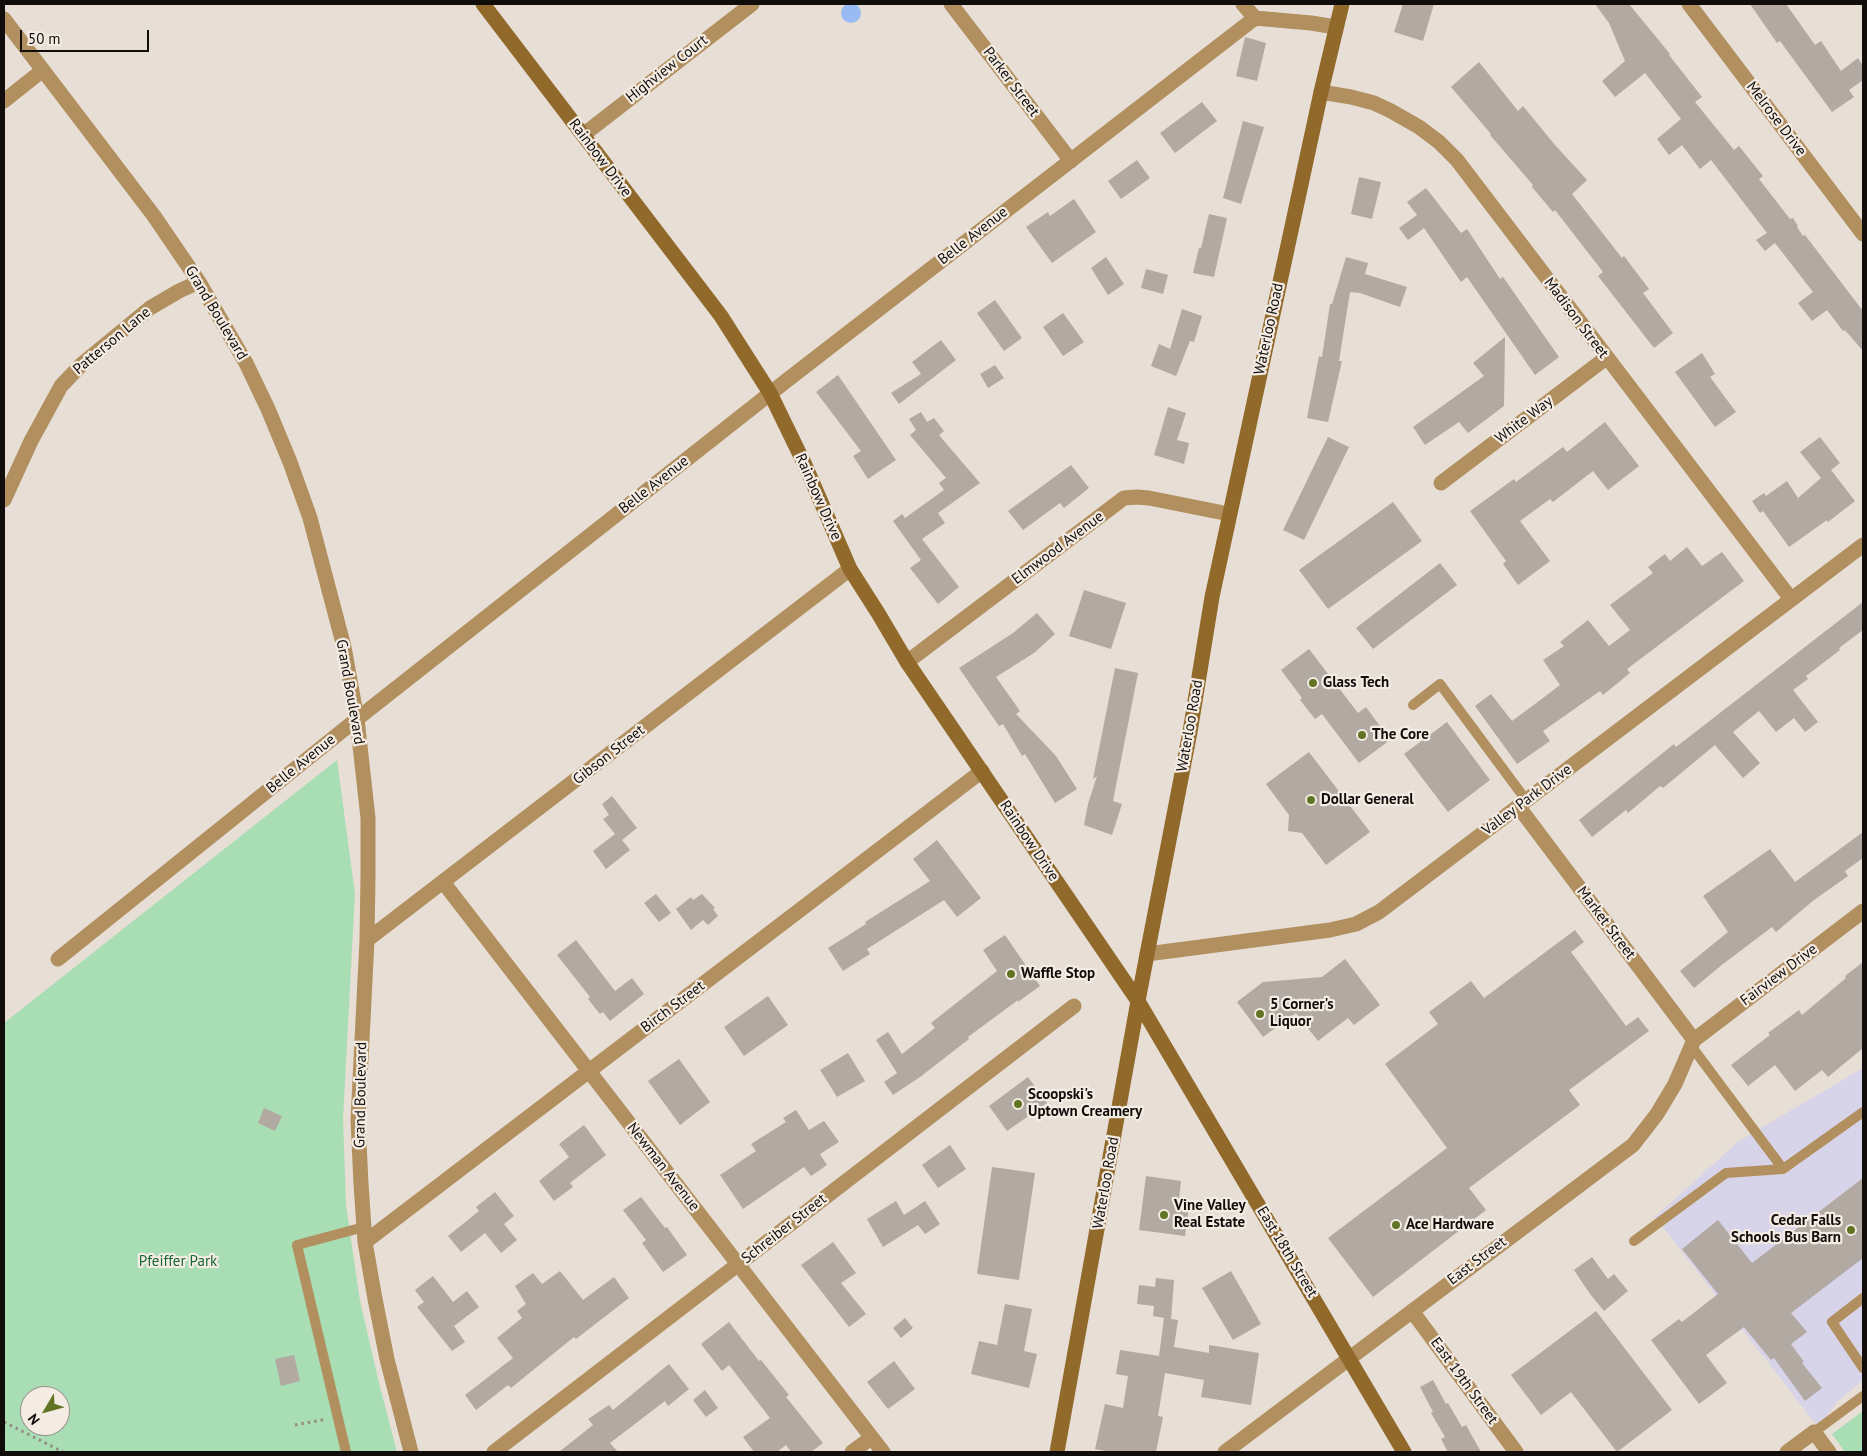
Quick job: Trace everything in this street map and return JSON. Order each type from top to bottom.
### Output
[{"type":"main road","name":"Rainbow Drive","points":[[483,4],[721,316],[770,393],[805,465],[850,569],[907,662],[1138,1001]]},
{"type":"main road","name":"Waterloo Road","points":[[1058,1452],[1138,1001],[1190,732],[1212,597],[1321,92],[1342,4]]},
{"type":"main road","name":"East 18th Street","points":[[1138,1001],[1404,1452]]},
{"type":"street","name":"Highview Court","points":[[583,135],[752,4]]},
{"type":"street","name":"Parker Street","points":[[951,4],[1071,160]]},
{"type":"street","points":[[1243,4],[1254,18],[1336,27]]},
{"type":"street","name":"Melrose Drive","points":[[1689,4],[1863,234]]},
{"type":"street","name":"Belle Avenue","points":[[58,959],[357,719],[770,393],[1254,18]]},
{"type":"street","name":"Grand Boulevard","points":[[4,19],[154,216],[199,282],[246,363],[290,462],[310,518],[344,647],[357,719],[368,818],[367,940],[358,1120],[364,1235],[386,1359],[411,1452]]},
{"type":"street","points":[[4,101],[43,70]]},
{"type":"street","name":"Madison Street","points":[[1321,92],[1351,97],[1378,105],[1414,123],[1439,142],[1457,160],[1791,599]]},
{"type":"street","name":"Patterson Lane","points":[[4,500],[31,441],[61,386],[82,364],[150,308],[179,290],[199,282]]},
{"type":"street","name":"White Way","points":[[1442,483],[1606,358]]},
{"type":"street","name":"Elmwood Avenue","points":[[907,662],[1124,498],[1137,496],[1229,514]]},
{"type":"street","name":"Valley Park Drive","points":[[1147,954],[1311,933],[1356,924],[1379,912],[1863,545]]},
{"type":"street","name":"Gibson Street","points":[[367,940],[850,569]]},
{"type":"street","name":"Birch Street","points":[[364,1235],[589,1071],[982,771]]},
{"type":"street","name":"Market Street","points":[[1522,803],[1693,1044]]},
{"type":"street","name":"Newman Avenue","points":[[443,882],[883,1452]]},
{"type":"street","name":"Fairview Drive","points":[[1693,1044],[1863,911]]},
{"type":"street","name":"Schreiber Street","points":[[494,1452],[1074,1006]]},
{"type":"street","name":"East Street","points":[[1225,1452],[1633,1145],[1658,1114],[1675,1084],[1693,1044]]},
{"type":"street","name":"East 19th Street","points":[[1412,1311],[1516,1452]]},
{"type":"street","points":[[1787,1452],[1814,1432],[1829,1452]]},
{"type":"street","points":[[852,1452],[871,1438]]},
{"type":"lane","points":[[1413,705],[1440,684],[1522,803]]},
{"type":"lane","points":[[1693,1044],[1783,1169]]},
{"type":"lane","points":[[1634,1240],[1726,1173],[1783,1169],[1863,1112]]},
{"type":"lane","points":[[346,1452],[297,1246],[364,1235]]},
{"type":"lane","points":[[1863,1298],[1832,1322],[1863,1368]]},
{"type":"lane","points":[[1814,1432],[1863,1396]]},
{"type":"path","points":[[294,1426],[337,1417]]},
{"type":"path","points":[[4,1422],[63,1452]]},
{"type":"shaded area","points":[[1863,1068],[1863,1380],[1836,1403],[1819,1428],[1655,1217],[1739,1141]]},
{"type":"green space","name":"Pfeiffer Park","points":[[337,760],[355,894],[343,1118],[346,1205],[360,1301],[397,1452],[4,1452],[4,1023]]},
{"type":"green space","points":[[1863,1411],[1863,1452],[1845,1452],[1832,1434]]},
{"type":"water","points":[[851,3],[858,6],[861,13],[858,20],[851,23],[844,20],[841,13],[844,6]]},
{"type":"building","points":[[1403,4],[1434,4],[1423,41],[1394,32]]},
{"type":"building","points":[[1595,4],[1629,4],[1670,54],[1702,97],[1695,102],[1734,150],[1739,146],[1763,176],[1759,179],[1790,219],[1793,218],[1803,236],[1805,235],[1863,311],[1863,351],[1845,330],[1843,331],[1827,310],[1812,321],[1798,303],[1813,292],[1775,243],[1765,251],[1756,240],[1767,233],[1711,160],[1700,169],[1682,145],[1669,155],[1657,139],[1681,119],[1645,73],[1615,97],[1602,81],[1625,61],[1609,23]]},
{"type":"building","points":[[1750,4],[1786,4],[1815,45],[1821,41],[1841,71],[1858,58],[1863,66],[1863,80],[1849,90],[1854,97],[1832,112],[1780,41],[1777,43]]},
{"type":"building","points":[[1245,37],[1266,43],[1257,81],[1236,76]]},
{"type":"building","points":[[1479,62],[1518,111],[1523,106],[1587,180],[1572,194],[1649,289],[1643,293],[1673,333],[1654,348],[1598,276],[1603,272],[1555,210],[1553,212],[1532,187],[1533,185],[1451,87]]},
{"type":"building","points":[[1202,102],[1217,121],[1175,153],[1160,133]]},
{"type":"building","points":[[1243,121],[1264,127],[1241,204],[1223,198]]},
{"type":"building","points":[[1137,160],[1150,178],[1121,199],[1108,181]]},
{"type":"building","points":[[1359,177],[1381,182],[1372,219],[1351,214]]},
{"type":"building","points":[[1426,188],[1461,233],[1467,229],[1500,279],[1503,277],[1559,357],[1535,375],[1467,277],[1461,282],[1424,228],[1408,240],[1399,228],[1417,215],[1407,202]]},
{"type":"building","points":[[1074,199],[1096,232],[1052,263],[1026,227],[1048,212],[1050,216]]},
{"type":"building","points":[[1209,214],[1227,218],[1214,277],[1193,273]]},
{"type":"building","points":[[1106,257],[1124,284],[1108,295],[1091,268]]},
{"type":"building","points":[[1346,257],[1368,263],[1365,274],[1407,287],[1400,307],[1360,293],[1350,292],[1339,361],[1342,361],[1328,422],[1307,418],[1319,356],[1322,357],[1330,304],[1332,304]]},
{"type":"building","points":[[1146,269],[1168,275],[1163,294],[1141,288]]},
{"type":"building","points":[[995,300],[1022,338],[1004,351],[977,313]]},
{"type":"building","points":[[1182,309],[1202,316],[1194,342],[1190,341],[1176,376],[1151,366],[1159,344],[1170,349]]},
{"type":"building","points":[[1063,313],[1084,342],[1063,356],[1043,327]]},
{"type":"building","points":[[1505,337],[1504,406],[1468,433],[1459,422],[1425,445],[1413,427],[1484,376],[1473,363]]},
{"type":"building","points":[[941,340],[956,360],[899,404],[891,393],[921,374],[912,362]]},
{"type":"building","points":[[1702,353],[1715,374],[1710,377],[1736,412],[1715,427],[1675,372]]},
{"type":"building","points":[[995,365],[1004,378],[988,388],[980,374]]},
{"type":"building","points":[[838,375],[896,460],[868,479],[853,456],[861,451],[816,392]]},
{"type":"building","points":[[1168,407],[1186,413],[1177,440],[1189,443],[1184,464],[1154,455]]},
{"type":"building","points":[[921,412],[927,422],[934,418],[944,431],[939,435],[980,483],[938,513],[945,523],[922,539],[959,587],[938,604],[910,568],[921,560],[893,521],[902,514],[905,518],[944,490],[939,483],[946,478],[910,435],[916,430],[909,419]]},
{"type":"building","points":[[1605,422],[1639,466],[1608,490],[1593,471],[1553,502],[1550,499],[1520,521],[1550,561],[1518,585],[1503,564],[1506,561],[1470,511],[1514,479],[1516,482],[1563,447],[1567,452]]},
{"type":"building","points":[[1328,437],[1349,447],[1304,540],[1283,530]]},
{"type":"building","points":[[1820,437],[1840,463],[1831,470],[1855,501],[1828,522],[1827,520],[1789,547],[1763,511],[1760,513],[1752,501],[1764,493],[1766,496],[1787,481],[1798,498],[1821,478],[1800,452]]},
{"type":"building","points":[[1071,465],[1089,488],[1064,508],[1060,503],[1023,530],[1008,511]]},
{"type":"building","points":[[1393,502],[1422,541],[1328,609],[1299,570]]},
{"type":"building","points":[[1687,547],[1702,566],[1722,552],[1744,581],[1627,669],[1630,673],[1603,695],[1600,691],[1543,731],[1550,741],[1517,764],[1475,706],[1491,694],[1512,721],[1543,698],[1560,685],[1543,660],[1564,646],[1560,642],[1588,620],[1609,646],[1630,630],[1610,605],[1653,573],[1648,567],[1665,554],[1670,561]]},
{"type":"building","points":[[1440,563],[1457,585],[1373,649],[1356,628]]},
{"type":"building","points":[[1084,590],[1126,603],[1111,649],[1069,636]]},
{"type":"building","points":[[1863,602],[1863,630],[1806,676],[1808,679],[1793,690],[1818,722],[1805,732],[1794,718],[1776,732],[1759,711],[1733,732],[1760,763],[1743,778],[1715,745],[1663,788],[1660,786],[1628,813],[1626,810],[1592,837],[1579,820],[1674,744],[1676,747]]},
{"type":"building","points":[[1037,613],[1055,634],[1034,653],[996,677],[1020,711],[1016,714],[1056,756],[1077,789],[1055,803],[1025,754],[1022,756],[1003,724],[999,726],[959,668],[1013,633]]},
{"type":"building","points":[[1309,649],[1358,713],[1366,707],[1390,740],[1359,763],[1322,714],[1315,719],[1281,670]]},
{"type":"building","points":[[1115,668],[1138,673],[1113,801],[1122,804],[1112,835],[1084,825],[1088,804],[1097,776],[1093,779]]},
{"type":"building","points":[[1447,722],[1490,780],[1448,812],[1404,754]]},
{"type":"building","name":"Dollar General","points":[[1309,752],[1370,832],[1326,865],[1302,833],[1288,831],[1289,815],[1266,784]]},
{"type":"building","points":[[612,796],[637,828],[622,840],[630,850],[606,869],[593,851],[615,834],[603,819],[609,815],[602,804]]},
{"type":"building","points":[[1863,832],[1863,858],[1845,871],[1848,876],[1814,900],[1776,932],[1772,927],[1694,988],[1680,971],[1728,932],[1703,896],[1770,849],[1795,882]]},
{"type":"building","points":[[937,840],[981,898],[957,917],[944,900],[867,949],[870,954],[843,971],[828,948],[930,881],[913,859]]},
{"type":"building","points":[[656,894],[671,913],[659,922],[644,903]]},
{"type":"building","points":[[702,894],[715,908],[713,909],[718,916],[708,925],[703,920],[691,930],[676,909],[691,897],[693,900]]},
{"type":"building","points":[[1575,930],[1584,942],[1571,952],[1626,1026],[1638,1017],[1649,1031],[1569,1090],[1580,1105],[1469,1188],[1486,1210],[1373,1297],[1328,1238],[1447,1148],[1385,1064],[1438,1024],[1429,1012],[1471,981],[1484,998]]},
{"type":"building","points":[[1005,935],[1040,986],[968,1037],[969,1039],[920,1077],[893,1095],[884,1082],[897,1073],[876,1040],[888,1032],[902,1054],[935,1028],[931,1023],[997,971],[983,950]]},
{"type":"building","points":[[576,940],[615,991],[632,978],[644,994],[610,1021],[603,1012],[600,1014],[588,999],[590,997],[557,955]]},
{"type":"building","points":[[1345,959],[1380,1005],[1354,1025],[1348,1018],[1318,1041],[1296,1013],[1263,1037],[1237,1002],[1263,982],[1322,977]]},
{"type":"building","points":[[1863,962],[1863,1048],[1828,1077],[1822,1070],[1795,1091],[1775,1065],[1748,1086],[1731,1065],[1770,1035],[1768,1033],[1799,1010],[1802,1015]]},
{"type":"building","points":[[768,996],[788,1025],[744,1056],[724,1027]]},
{"type":"building","points":[[848,1053],[865,1081],[837,1097],[820,1070]]},
{"type":"building","points":[[679,1059],[710,1102],[680,1125],[648,1081]]},
{"type":"building","name":"Scoopski's Uptown Creamery","points":[[1028,1077],[1047,1103],[1007,1131],[989,1106]]},
{"type":"building","points":[[264,1108],[282,1116],[275,1131],[258,1123]]},
{"type":"building","points":[[796,1110],[809,1130],[824,1121],[839,1142],[820,1154],[827,1165],[811,1176],[804,1167],[743,1209],[720,1175],[756,1151],[751,1144],[786,1122],[783,1118]]},
{"type":"building","points":[[584,1125],[606,1155],[570,1183],[573,1187],[554,1201],[539,1181],[569,1157],[559,1144]]},
{"type":"building","points":[[950,1145],[966,1169],[938,1188],[922,1165]]},
{"type":"building","points":[[992,1167],[1035,1173],[1019,1280],[977,1274]]},
{"type":"building","name":"Vine Valley Real Estate","points":[[1146,1176],[1181,1181],[1179,1199],[1190,1200],[1185,1236],[1139,1230]]},
{"type":"building","points":[[1863,1178],[1863,1258],[1791,1313],[1807,1332],[1791,1344],[1804,1362],[1802,1363],[1822,1388],[1805,1401],[1774,1358],[1771,1360],[1744,1327],[1706,1355],[1727,1383],[1699,1404],[1651,1340],[1679,1319],[1682,1322],[1718,1294],[1682,1249],[1718,1220],[1752,1263]]},
{"type":"building","points":[[495,1192],[514,1216],[504,1224],[517,1240],[501,1253],[485,1233],[461,1252],[448,1236],[479,1211],[476,1207]]},
{"type":"building","points":[[641,1197],[665,1228],[667,1227],[687,1255],[663,1272],[642,1243],[646,1240],[623,1210]]},
{"type":"building","points":[[896,1201],[904,1215],[925,1201],[940,1224],[925,1234],[918,1225],[883,1247],[867,1219]]},
{"type":"building","points":[[833,1242],[856,1273],[841,1283],[866,1314],[849,1327],[801,1265]]},
{"type":"building","points":[[1592,1257],[1608,1279],[1614,1274],[1628,1291],[1604,1311],[1574,1270]]},
{"type":"building","points":[[560,1271],[583,1300],[614,1277],[629,1298],[576,1339],[574,1337],[511,1388],[508,1385],[476,1410],[465,1395],[513,1358],[497,1338],[522,1318],[517,1311],[526,1304],[515,1286],[533,1273],[542,1284]]},
{"type":"building","points":[[1231,1271],[1261,1324],[1233,1340],[1202,1288]]},
{"type":"building","points":[[433,1276],[453,1302],[467,1291],[479,1307],[454,1326],[465,1342],[452,1351],[417,1307],[424,1302],[415,1290]]},
{"type":"building","points":[[1156,1278],[1174,1280],[1171,1319],[1178,1320],[1174,1347],[1209,1353],[1209,1345],[1259,1353],[1251,1405],[1201,1397],[1204,1380],[1165,1373],[1158,1416],[1163,1417],[1156,1452],[1111,1452],[1095,1449],[1105,1404],[1123,1408],[1128,1376],[1116,1374],[1120,1350],[1159,1356],[1164,1318],[1153,1316],[1154,1306],[1137,1304],[1139,1285],[1155,1287]]},
{"type":"building","points":[[1005,1304],[1032,1309],[1024,1351],[1037,1354],[1029,1388],[971,1374],[979,1341],[997,1345]]},
{"type":"building","points":[[1596,1311],[1672,1410],[1617,1452],[1571,1392],[1541,1415],[1511,1375]]},
{"type":"building","points":[[905,1318],[913,1328],[901,1338],[893,1328]]},
{"type":"building","points":[[729,1322],[759,1361],[761,1360],[789,1395],[786,1397],[823,1443],[811,1452],[791,1452],[786,1445],[777,1452],[754,1452],[743,1437],[770,1418],[729,1365],[722,1371],[701,1344]]},
{"type":"building","points":[[294,1355],[300,1381],[281,1386],[275,1359]]},
{"type":"building","points":[[894,1361],[915,1389],[888,1409],[867,1382]]},
{"type":"building","points":[[669,1364],[689,1389],[668,1406],[665,1401],[610,1443],[618,1452],[559,1452],[593,1425],[588,1419],[609,1405],[613,1410]]},
{"type":"building","points":[[1433,1380],[1446,1404],[1448,1403],[1462,1427],[1466,1425],[1481,1452],[1448,1452],[1441,1439],[1445,1437],[1431,1413],[1433,1412],[1420,1387]]},
{"type":"building","points":[[705,1390],[718,1408],[706,1417],[693,1400]]},
{"type":"place","name":"Glass Tech","points":[[1313,683]]},
{"type":"place","name":"The Core","points":[[1362,735]]},
{"type":"place","name":"Dollar General","points":[[1311,800]]},
{"type":"place","name":"Waffle Stop","points":[[1011,974]]},
{"type":"place","name":"5 Corner's Liquor","points":[[1260,1014]]},
{"type":"place","name":"Scoopski's Uptown Creamery","points":[[1018,1104]]},
{"type":"place","name":"Vine Valley Real Estate","points":[[1164,1215]]},
{"type":"place","name":"Ace Hardware","points":[[1396,1225]]},
{"type":"place","name":"Cedar Falls Schools Bus Barn","points":[[1851,1230]]}]
